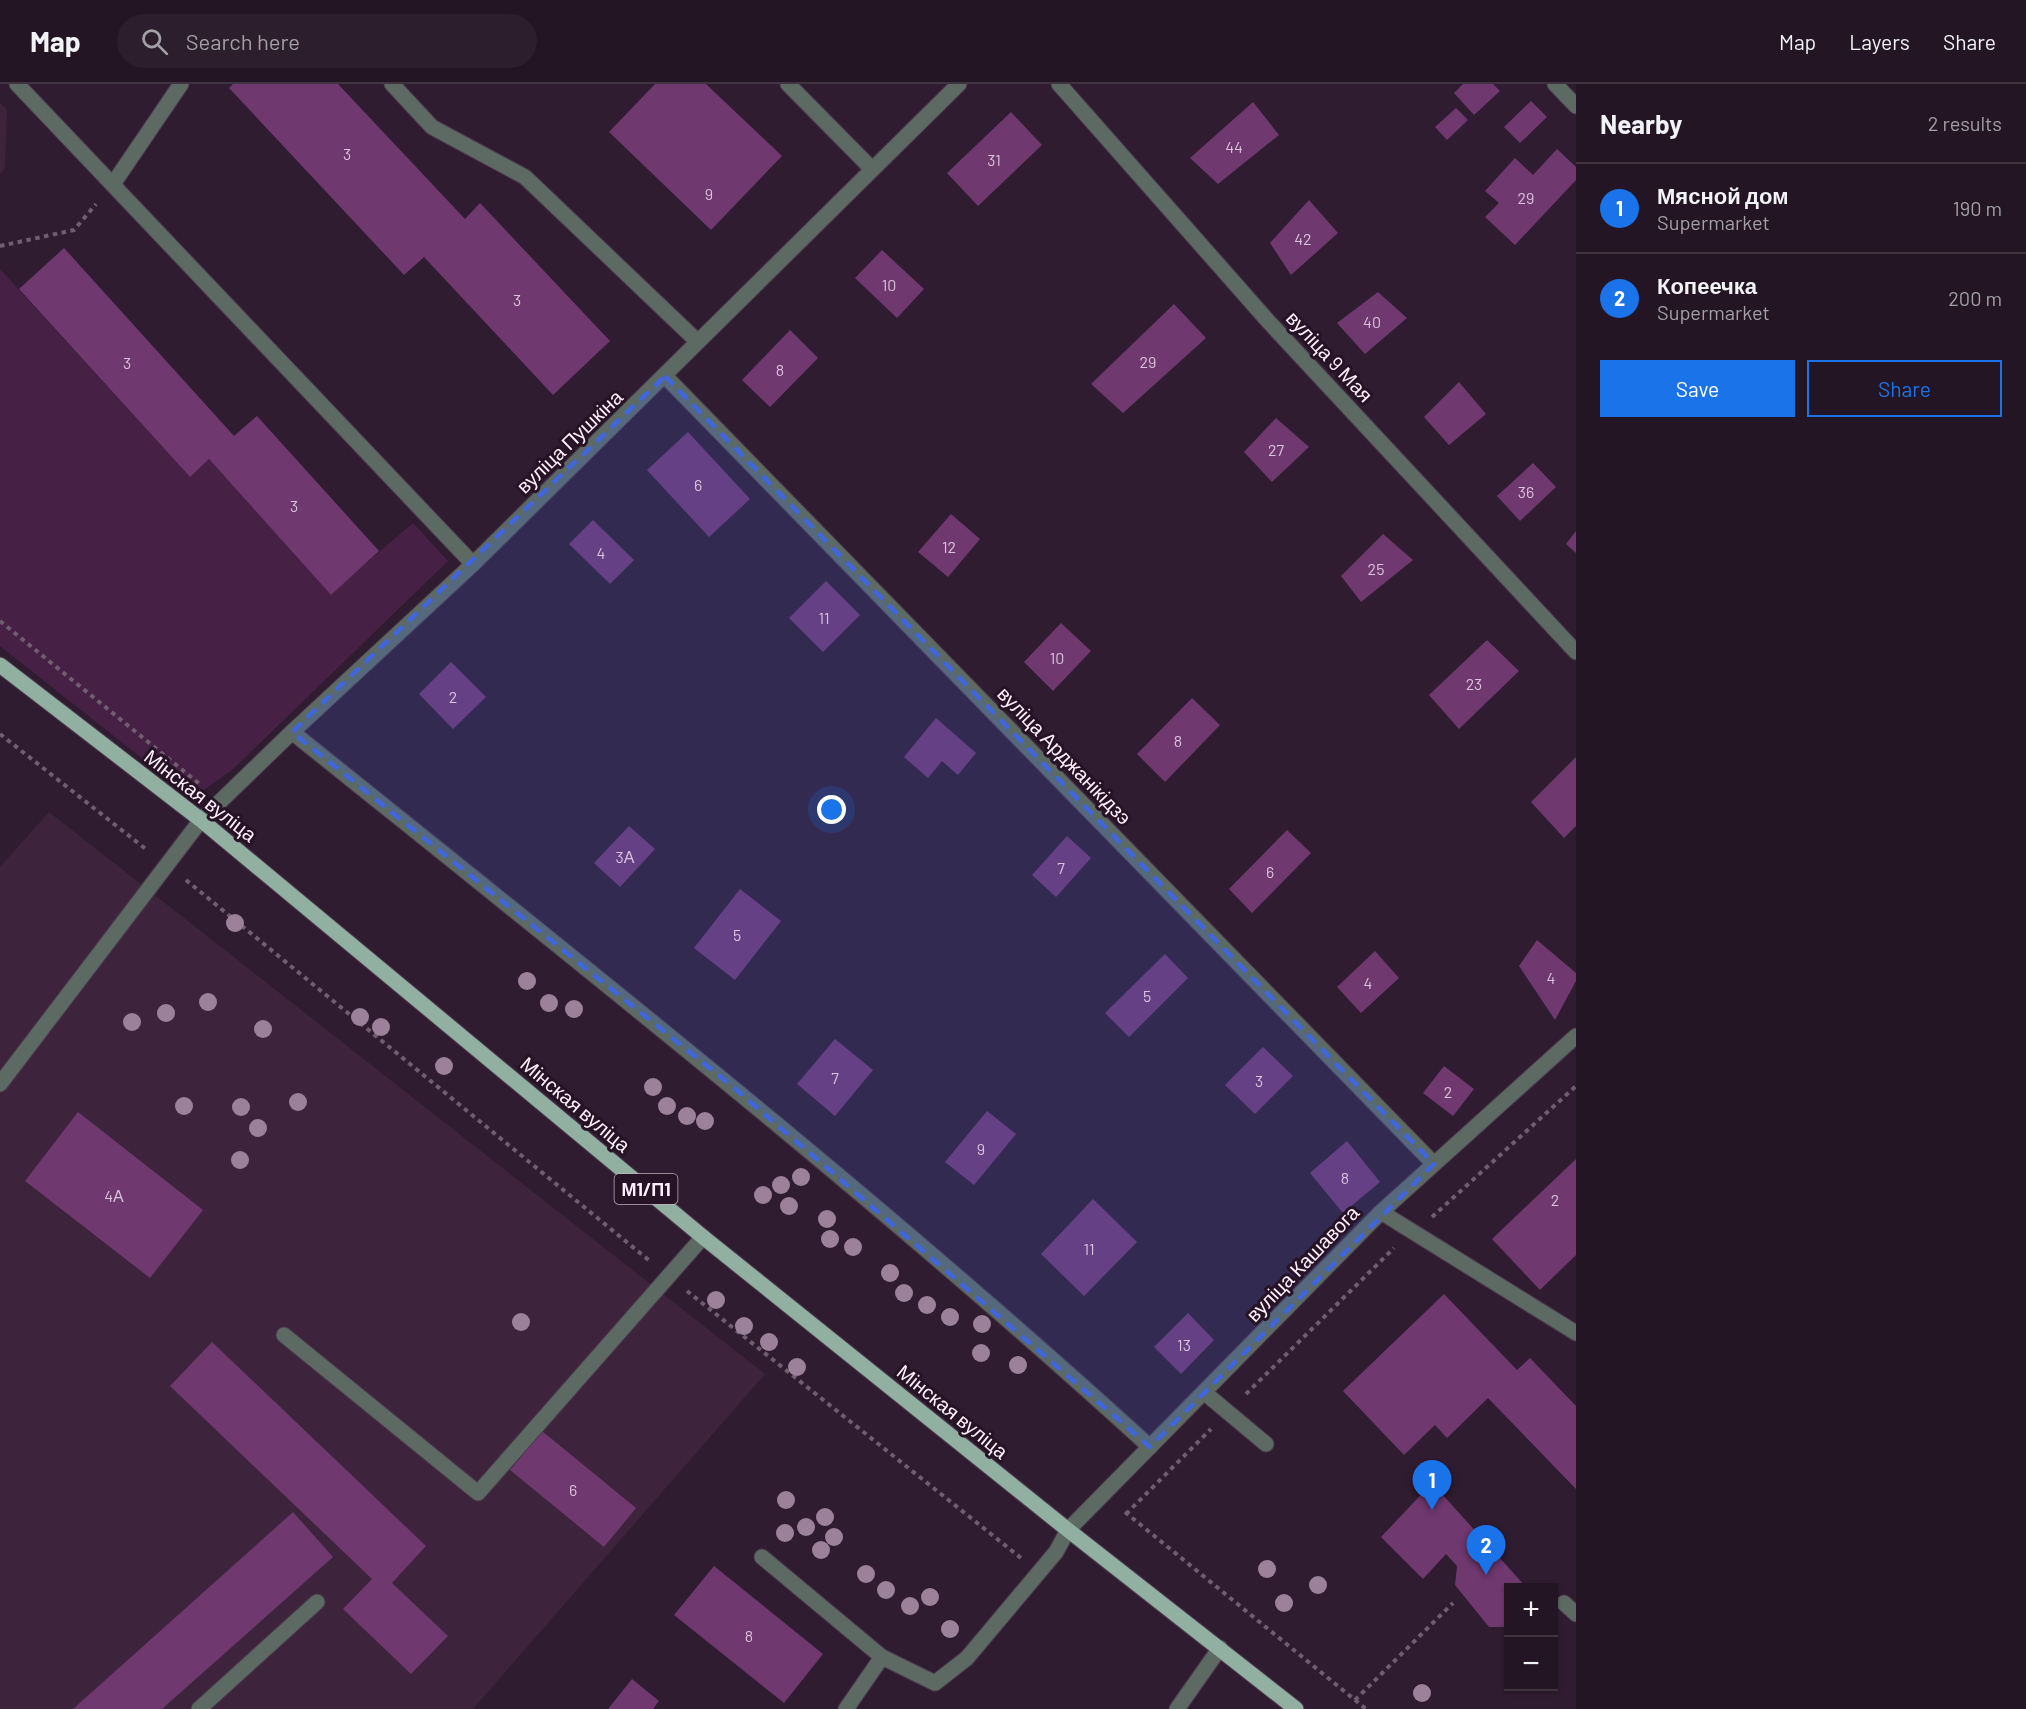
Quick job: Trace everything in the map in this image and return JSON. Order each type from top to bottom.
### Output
[{"type":"main road","name":"Мінская вуліца","points":[[0,665],[201,820],[703,1237],[1068,1530],[1296,1709]]},
{"type":"street","points":[[17,84],[473,564]]},
{"type":"street","points":[[113,184],[181,84]]},
{"type":"street","points":[[392,84],[432,128],[525,177],[698,341]]},
{"type":"street","points":[[788,84],[872,169]]},
{"type":"street","name":"вуліца Пушкіна","points":[[0,1084],[201,820],[473,564],[959,84]]},
{"type":"street","name":"вуліца 9 Мая","points":[[1059,84],[1268,321],[1576,652]]},
{"type":"street","points":[[1556,84],[1576,106]]},
{"type":"street","name":"вуліца Арджанікідзэ","points":[[665,375],[1434,1164]]},
{"type":"street","points":[[292,732],[733,1087],[1049,1354],[1150,1447]]},
{"type":"street","name":"вуліца Кашавога","points":[[882,1657],[935,1683],[967,1658],[1056,1552],[1068,1530],[1102,1494],[1205,1393],[1381,1212],[1576,1036]]},
{"type":"street","points":[[1381,1212],[1575,1329]]},
{"type":"street","points":[[284,1335],[478,1493],[703,1237]]},
{"type":"street","points":[[1205,1393],[1266,1444]]},
{"type":"street","points":[[762,1557],[882,1657],[846,1709]]},
{"type":"street","points":[[199,1709],[317,1602]]},
{"type":"street","points":[[1564,1603],[1576,1614]]},
{"type":"street","points":[[1177,1709],[1220,1648]]},
{"type":"path","points":[[0,246],[74,230],[113,184]]},
{"type":"path","points":[[0,621],[220,802]]},
{"type":"path","points":[[0,734],[168,866],[668,1275],[1023,1560],[1056,1552]]},
{"type":"path","points":[[1126,1514],[1389,1251],[1399,1247],[1415,1233],[1576,1086]]},
{"type":"path","points":[[1102,1494],[1366,1709]]},
{"type":"path","points":[[1355,1700],[1454,1603]]},
{"type":"highlighted area","points":[[665,376],[1434,1164],[1150,1447],[733,1087],[292,732]]},
{"type":"shaded area","points":[[0,103],[7,110],[5,168],[0,174]]},
{"type":"shaded area","points":[[0,269],[189,476],[209,459],[330,594],[413,523],[448,561],[232,770],[198,794],[181,789],[0,646]]},
{"type":"shaded area","points":[[49,812],[765,1374],[473,1709],[0,1709],[0,867]]},
{"type":"building","points":[[233,84],[338,84],[465,219],[480,203],[610,341],[553,395],[424,257],[404,275],[229,88]]},
{"type":"building","points":[[655,84],[706,84],[782,156],[711,230],[609,132]]},
{"type":"building","points":[[1463,84],[1493,84],[1500,91],[1474,115],[1454,93]]},
{"type":"building","points":[[1531,101],[1547,117],[1520,143],[1504,127]]},
{"type":"building","points":[[1253,102],[1279,135],[1218,184],[1190,158]]},
{"type":"building","points":[[1456,108],[1468,120],[1447,140],[1435,127]]},
{"type":"building","points":[[1011,112],[1042,145],[978,206],[947,173]]},
{"type":"building","points":[[1557,149],[1576,167],[1576,180],[1515,245],[1485,217],[1499,203],[1485,191],[1515,158],[1533,175]]},
{"type":"building","points":[[1309,200],[1338,233],[1291,275],[1270,243]]},
{"type":"building","points":[[64,248],[234,436],[257,416],[379,551],[331,595],[209,459],[190,477],[19,289]]},
{"type":"building","points":[[882,250],[924,289],[897,318],[855,278]]},
{"type":"building","points":[[1378,292],[1407,318],[1365,354],[1337,323]]},
{"type":"building","points":[[1174,304],[1206,338],[1123,413],[1091,384]]},
{"type":"building","points":[[790,330],[818,358],[770,407],[742,380]]},
{"type":"building","points":[[1459,382],[1486,414],[1449,445],[1424,417]]},
{"type":"building","points":[[1276,418],[1309,447],[1272,482],[1244,452]]},
{"type":"building","points":[[688,432],[750,499],[709,537],[647,470]]},
{"type":"building","points":[[1533,463],[1556,487],[1520,521],[1497,496]]},
{"type":"building","points":[[951,514],[980,539],[948,577],[918,552]]},
{"type":"building","points":[[593,520],[634,560],[610,584],[569,544]]},
{"type":"building","points":[[1576,531],[1576,553],[1566,544]]},
{"type":"building","points":[[1383,534],[1413,560],[1361,602],[1341,576]]},
{"type":"building","points":[[826,581],[860,615],[823,652],[789,618]]},
{"type":"building","points":[[1061,623],[1091,651],[1053,691],[1024,662]]},
{"type":"building","points":[[1487,640],[1519,671],[1459,729],[1429,695]]},
{"type":"building","points":[[451,662],[486,697],[453,729],[419,694]]},
{"type":"building","points":[[1192,698],[1220,725],[1165,782],[1137,754]]},
{"type":"building","points":[[936,718],[976,753],[958,775],[942,761],[928,778],[904,757]]},
{"type":"building","points":[[1576,757],[1576,826],[1564,838],[1531,802]]},
{"type":"building","points":[[629,826],[655,849],[620,887],[594,863]]},
{"type":"building","points":[[1287,830],[1311,853],[1252,913],[1229,889]]},
{"type":"building","points":[[1067,836],[1091,858],[1056,897],[1032,875]]},
{"type":"building","points":[[740,889],[781,921],[735,980],[694,948]]},
{"type":"building","points":[[1537,940],[1576,973],[1576,981],[1555,1020],[1519,966]]},
{"type":"building","points":[[1375,951],[1399,978],[1361,1013],[1337,987]]},
{"type":"building","points":[[1165,954],[1188,978],[1129,1037],[1105,1013]]},
{"type":"building","points":[[835,1039],[873,1070],[835,1116],[797,1084]]},
{"type":"building","points":[[1263,1047],[1293,1076],[1255,1114],[1225,1085]]},
{"type":"building","points":[[1444,1066],[1474,1089],[1453,1116],[1423,1093]]},
{"type":"building","points":[[987,1111],[1016,1134],[974,1185],[945,1162]]},
{"type":"building","points":[[78,1112],[203,1210],[150,1278],[25,1181]]},
{"type":"building","points":[[1347,1141],[1380,1182],[1343,1213],[1310,1173]]},
{"type":"building","points":[[1576,1159],[1576,1255],[1540,1290],[1492,1239]]},
{"type":"building","points":[[1093,1199],[1137,1242],[1084,1296],[1041,1254]]},
{"type":"building","points":[[1444,1294],[1517,1370],[1530,1358],[1576,1406],[1576,1489],[1488,1398],[1447,1438],[1435,1425],[1404,1455],[1343,1391]]},
{"type":"building","points":[[1188,1313],[1214,1340],[1181,1374],[1154,1347]]},
{"type":"building","points":[[212,1342],[426,1546],[392,1583],[448,1636],[411,1674],[343,1609],[372,1579],[170,1386]]},
{"type":"building","points":[[542,1431],[636,1508],[604,1547],[510,1470]]},
{"type":"building","points":[[1432,1483],[1522,1583],[1504,1583],[1504,1627],[1489,1627],[1455,1585],[1457,1566],[1446,1554],[1423,1579],[1381,1537]]},
{"type":"building","points":[[293,1512],[333,1557],[162,1709],[73,1709]]},
{"type":"building","points":[[714,1566],[823,1654],[784,1703],[674,1615]]},
{"type":"building","points":[[632,1679],[659,1701],[653,1709],[608,1709]]},
{"type":"place","name":"Мясной дом","points":[[1432,1510]]},
{"type":"place","name":"Копеечка","points":[[1486,1575]]}]
